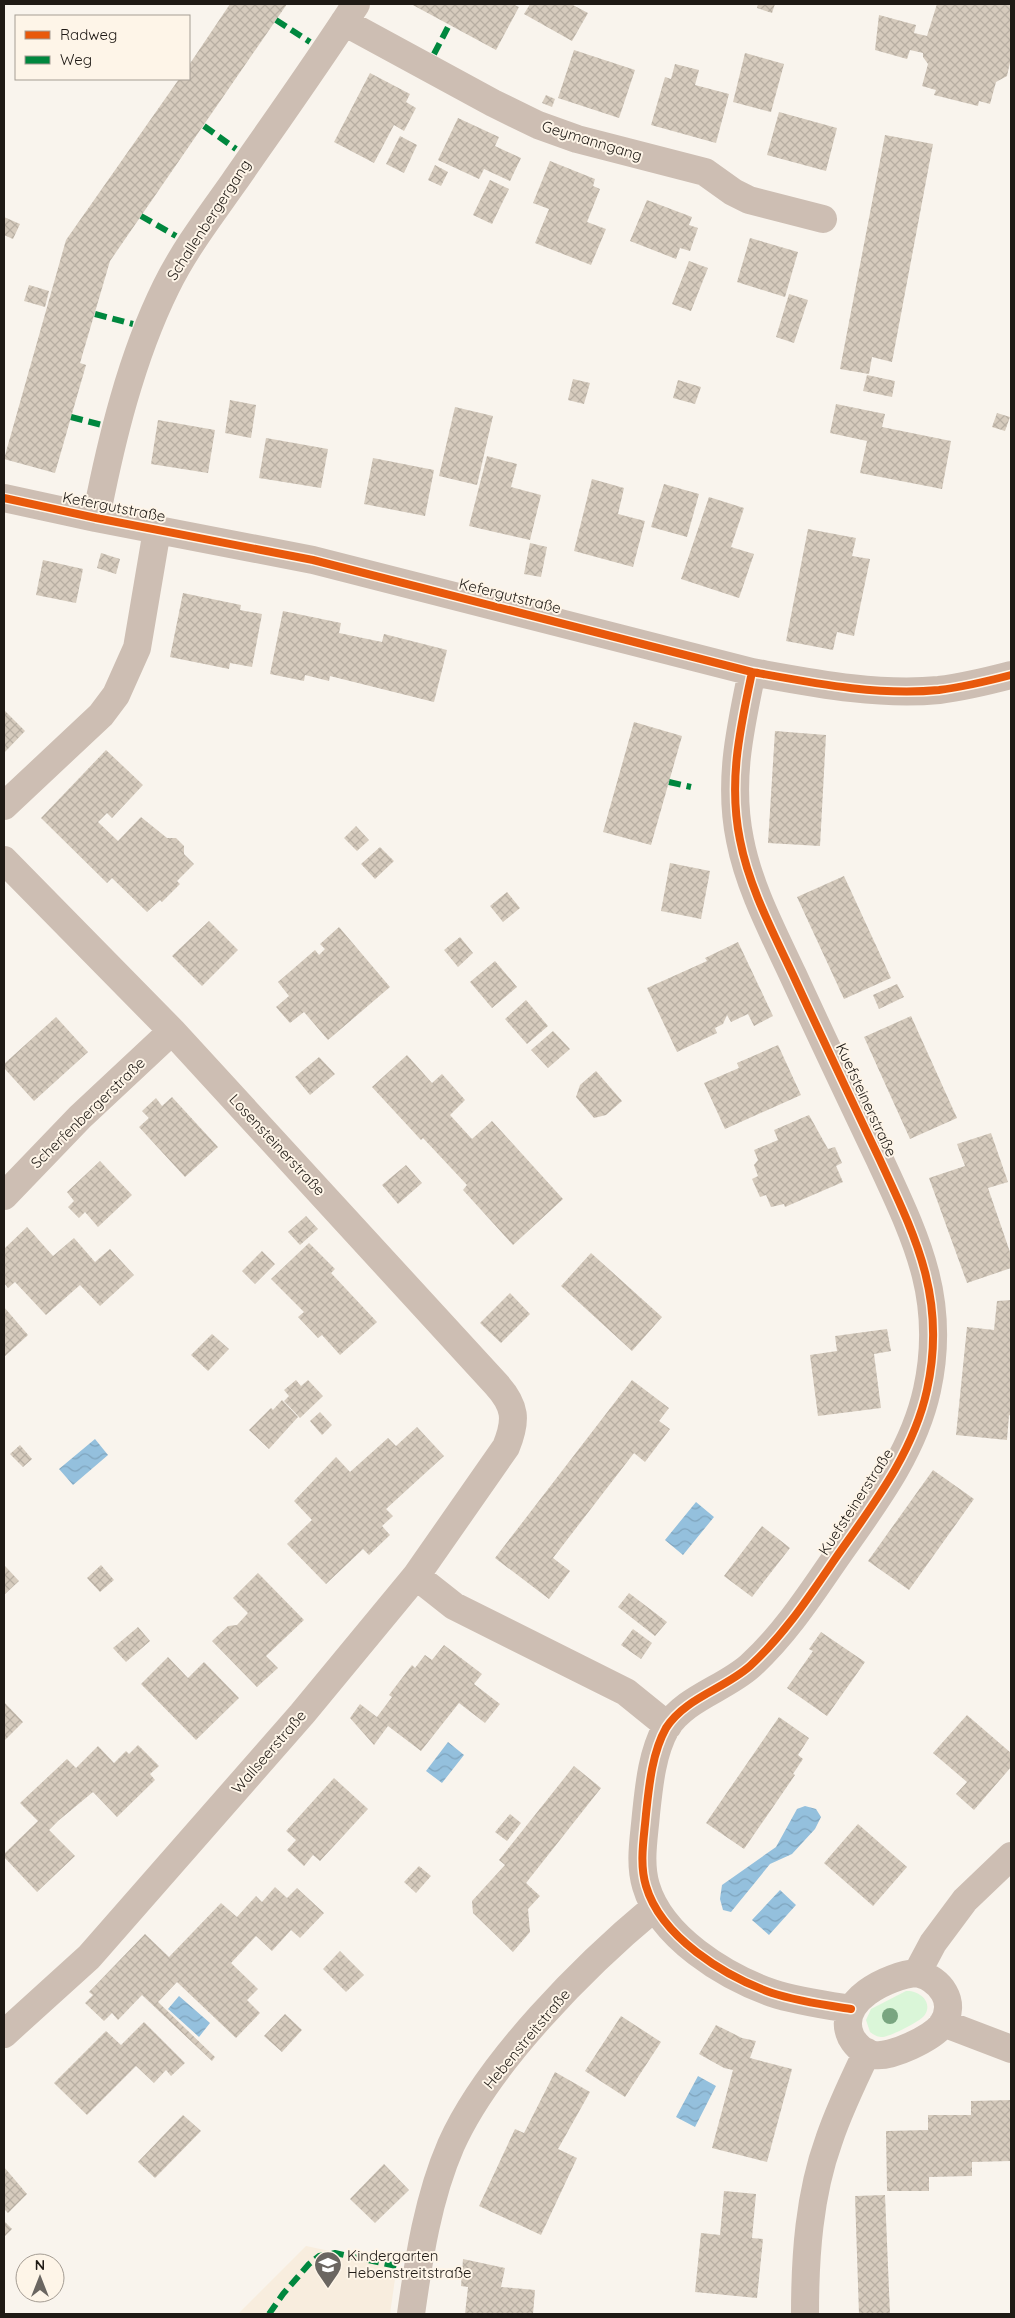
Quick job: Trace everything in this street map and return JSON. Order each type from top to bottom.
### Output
[{"type":"street","name":"Geymanngang","points":[[350,13],[493,103],[538,125],[577,139],[705,172],[733,192],[750,200],[822,219]]},
{"type":"street","name":"Schallenbergergang","points":[[96,518],[106,472],[138,357],[167,285],[206,221],[350,13]]},
{"type":"street","name":"Kefergutstraße","points":[[4,498],[96,518],[313,560],[752,672],[800,682],[886,690],[939,690],[1011,675]]},
{"type":"street","points":[[4,806],[101,714],[116,695],[137,648],[157,530]]},
{"type":"street","name":"Kuefsteinerstraße","points":[[752,672],[736,753],[734,787],[740,842],[762,909],[913,1232],[932,1303],[935,1335],[931,1369],[916,1424],[902,1458],[884,1490],[786,1630],[745,1670],[685,1708],[668,1726],[658,1749],[652,1771],[643,1848],[646,1886],[655,1907],[663,1920],[684,1943],[733,1974],[771,1992],[851,2009]]},
{"type":"street","name":"Losensteinerstraße","points":[[4,860],[172,1031],[508,1397],[513,1413],[512,1431],[506,1447]]},
{"type":"street","name":"Scherfenbergerstraße","points":[[4,1196],[80,1117],[172,1031]]},
{"type":"street","name":"Wallseerstraße","points":[[4,2034],[88,1957],[302,1714],[416,1576],[506,1447]]},
{"type":"street","points":[[416,1576],[454,1606],[626,1692],[668,1726]]},
{"type":"street","points":[[917,1973],[933,1943],[964,1900],[1011,1856]]},
{"type":"street","name":"Hebenstreitstraße","points":[[411,2314],[422,2243],[436,2185],[452,2144],[474,2103],[536,2023],[614,1942],[655,1907]]},
{"type":"street","points":[[917,1973],[935,1980],[942,1987],[948,2008],[943,2023],[934,2033],[896,2052],[884,2055],[866,2052],[856,2043],[849,2030],[851,2009],[858,1998],[866,1992],[906,1974],[917,1973]]},
{"type":"street","points":[[943,2023],[1011,2049]]},
{"type":"street","points":[[805,2314],[809,2235],[816,2188],[828,2142],[866,2052]]},
{"type":"shaded area","name":"Kindergarten Hebenstreitstraße","points":[[306,2246],[397,2265],[390,2314],[238,2314]]},
{"type":"green space","points":[[906,1991],[911,1991],[924,1998],[927,2011],[924,2016],[885,2037],[870,2032],[866,2020],[871,2009]]},
{"type":"water","points":[[95,1439],[108,1455],[73,1485],[59,1469]]},
{"type":"water","points":[[696,1502],[714,1517],[683,1555],[665,1540]]},
{"type":"water","points":[[448,1742],[464,1755],[442,1783],[426,1771]]},
{"type":"water","points":[[805,1806],[816,1809],[821,1817],[815,1829],[792,1854],[770,1864],[731,1912],[723,1910],[720,1899],[722,1885],[776,1847],[797,1809]]},
{"type":"water","points":[[780,1890],[796,1905],[769,1935],[752,1920]]},
{"type":"water","points":[[179,1996],[210,2023],[199,2037],[168,2009]]},
{"type":"water","points":[[698,2076],[716,2086],[695,2127],[676,2117]]},
{"type":"building","points":[[230,4],[287,4],[110,261],[80,363],[86,365],[55,473],[4,459],[66,240],[178,80],[190,80],[190,64]]},
{"type":"building","points":[[411,4],[513,4],[519,7],[496,50]]},
{"type":"building","points":[[530,4],[571,4],[588,13],[572,41],[524,14]]},
{"type":"building","points":[[758,4],[775,4],[772,13],[757,8]]},
{"type":"building","points":[[937,4],[1011,4],[1011,58],[1007,76],[996,82],[990,104],[979,101],[978,106],[934,95],[936,90],[922,86],[928,64],[923,57],[923,53],[910,50],[907,59],[875,50],[879,15],[916,25],[914,33],[927,36]]},
{"type":"building","points":[[574,50],[635,70],[619,118],[558,98]]},
{"type":"building","points":[[745,53],[784,64],[771,112],[733,102]]},
{"type":"building","points":[[675,64],[699,70],[695,85],[729,94],[716,143],[651,125],[665,77],[671,79]]},
{"type":"building","points":[[370,73],[410,94],[406,102],[416,108],[404,131],[394,125],[374,163],[334,142]]},
{"type":"building","points":[[546,95],[555,99],[552,107],[542,103]]},
{"type":"building","points":[[779,112],[837,128],[826,171],[767,155]]},
{"type":"building","points":[[458,118],[499,137],[495,146],[521,158],[510,181],[484,169],[479,179],[438,160]]},
{"type":"building","points":[[885,135],[933,144],[892,362],[872,357],[869,374],[840,369]]},
{"type":"building","points":[[400,136],[417,145],[404,173],[386,164]]},
{"type":"building","points":[[550,161],[595,179],[593,186],[600,189],[587,222],[606,229],[591,265],[535,243],[549,209],[533,203]]},
{"type":"building","points":[[435,165],[448,172],[441,186],[428,180]]},
{"type":"building","points":[[490,180],[509,189],[492,224],[473,215]]},
{"type":"building","points":[[647,200],[692,217],[689,225],[698,228],[690,251],[680,248],[676,259],[630,241]]},
{"type":"building","points":[[4,217],[20,224],[13,239],[4,235]]},
{"type":"building","points":[[750,238],[798,252],[785,297],[737,282]]},
{"type":"building","points":[[689,261],[708,268],[691,311],[672,304]]},
{"type":"building","points":[[29,285],[49,291],[45,307],[24,301]]},
{"type":"building","points":[[789,294],[808,300],[794,343],[776,337]]},
{"type":"building","points":[[867,375],[895,381],[892,397],[863,391]]},
{"type":"building","points":[[573,379],[590,383],[584,404],[568,400]]},
{"type":"building","points":[[678,380],[701,387],[695,404],[673,398]]},
{"type":"building","points":[[230,400],[256,405],[251,438],[225,433]]},
{"type":"building","points":[[836,404],[885,414],[882,427],[951,441],[942,489],[860,473],[867,441],[830,433]]},
{"type":"building","points":[[455,407],[493,416],[477,485],[439,476]]},
{"type":"building","points":[[997,413],[1010,417],[1005,431],[992,427]]},
{"type":"building","points":[[158,420],[215,430],[208,473],[151,464]]},
{"type":"building","points":[[266,438],[328,449],[321,488],[259,478]]},
{"type":"building","points":[[487,456],[517,464],[511,487],[541,495],[530,540],[469,526]]},
{"type":"building","points":[[373,458],[434,470],[425,516],[364,504]]},
{"type":"building","points":[[592,479],[624,488],[618,514],[645,521],[633,567],[574,551]]},
{"type":"building","points":[[664,484],[699,494],[687,537],[651,527]]},
{"type":"building","points":[[709,497],[744,508],[731,547],[754,554],[739,598],[681,579]]},
{"type":"building","points":[[808,529],[856,538],[852,556],[870,559],[854,636],[837,632],[833,650],[786,641]]},
{"type":"building","points":[[530,543],[547,547],[541,577],[524,574]]},
{"type":"building","points":[[101,553],[120,559],[116,574],[97,568]]},
{"type":"building","points":[[43,560],[83,569],[76,603],[36,595]]},
{"type":"building","points":[[183,593],[241,605],[240,610],[262,614],[252,667],[230,663],[229,669],[170,657]]},
{"type":"building","points":[[283,611],[341,623],[339,633],[382,642],[384,634],[447,650],[434,702],[330,676],[329,681],[305,675],[304,681],[270,674]]},
{"type":"building","points":[[4,710],[25,731],[4,753]]},
{"type":"building","points":[[634,722],[682,736],[651,845],[603,832]]},
{"type":"building","points":[[775,731],[826,735],[820,846],[768,843]]},
{"type":"building","points":[[106,750],[143,785],[112,818],[107,813],[98,822],[118,841],[141,817],[167,838],[176,838],[184,846],[184,854],[194,864],[177,881],[180,884],[162,902],[160,900],[147,912],[112,878],[107,883],[41,818]]},
{"type":"building","points":[[356,826],[369,840],[357,851],[344,838]]},
{"type":"building","points":[[380,847],[394,861],[375,879],[361,864]]},
{"type":"building","points":[[670,863],[710,871],[701,919],[661,911]]},
{"type":"building","points":[[844,876],[891,978],[844,999],[797,897]]},
{"type":"building","points":[[507,892],[520,908],[503,922],[490,906]]},
{"type":"building","points":[[209,921],[238,950],[202,986],[172,956]]},
{"type":"building","points":[[339,927],[390,987],[328,1040],[304,1012],[290,1023],[276,1007],[289,996],[278,982],[315,950],[319,955],[325,949],[320,944]]},
{"type":"building","points":[[460,937],[473,953],[458,967],[444,950]]},
{"type":"building","points":[[738,942],[773,1016],[754,1026],[748,1014],[731,1022],[727,1015],[723,1024],[715,1028],[717,1033],[677,1052],[647,988],[707,961],[705,958]]},
{"type":"building","points":[[495,961],[517,987],[492,1008],[470,982]]},
{"type":"building","points":[[897,984],[904,997],[879,1009],[873,995]]},
{"type":"building","points":[[526,1000],[548,1026],[527,1044],[505,1019]]},
{"type":"building","points":[[911,1016],[957,1118],[910,1139],[864,1037]]},
{"type":"building","points":[[56,1017],[88,1052],[34,1101],[4,1068],[4,1064]]},
{"type":"building","points":[[553,1031],[570,1049],[548,1068],[531,1050]]},
{"type":"building","points":[[778,1045],[801,1095],[725,1129],[704,1083],[739,1068],[737,1063]]},
{"type":"building","points":[[407,1055],[432,1083],[442,1074],[465,1100],[450,1115],[472,1139],[492,1121],[563,1199],[513,1245],[463,1190],[467,1185],[423,1138],[421,1140],[372,1087]]},
{"type":"building","points":[[319,1057],[335,1074],[310,1095],[295,1077]]},
{"type":"building","points":[[596,1071],[622,1101],[606,1115],[594,1118],[576,1097],[580,1085]]},
{"type":"building","points":[[172,1097],[218,1147],[185,1177],[139,1127],[149,1118],[142,1111],[156,1098],[162,1106]]},
{"type":"building","points":[[809,1115],[828,1149],[835,1147],[842,1163],[836,1166],[843,1182],[785,1207],[784,1204],[771,1207],[766,1195],[760,1197],[752,1179],[758,1176],[754,1165],[758,1160],[754,1150],[778,1140],[774,1130]]},
{"type":"building","points":[[991,1133],[1008,1182],[988,1188],[1011,1255],[1011,1268],[967,1283],[929,1178],[965,1166],[957,1144]]},
{"type":"building","points":[[100,1161],[132,1195],[98,1227],[85,1212],[79,1218],[68,1207],[74,1201],[67,1192]]},
{"type":"building","points":[[406,1165],[422,1183],[398,1204],[382,1185]]},
{"type":"building","points":[[306,1216],[318,1229],[300,1245],[288,1232]]},
{"type":"building","points":[[27,1227],[53,1256],[74,1238],[95,1262],[110,1249],[134,1275],[100,1306],[80,1285],[46,1315],[15,1282],[8,1288],[4,1283],[4,1249]]},
{"type":"building","points":[[309,1243],[335,1269],[331,1273],[377,1322],[340,1355],[322,1335],[318,1338],[298,1317],[304,1312],[271,1279]]},
{"type":"building","points":[[262,1251],[275,1264],[255,1284],[242,1271]]},
{"type":"building","points":[[591,1253],[662,1317],[632,1351],[561,1286]]},
{"type":"building","points":[[510,1293],[530,1314],[501,1343],[480,1323]]},
{"type":"building","points":[[1011,1300],[1011,1416],[1009,1415],[1007,1440],[956,1435],[967,1327],[994,1330],[997,1301]]},
{"type":"building","points":[[4,1307],[28,1335],[4,1357]]},
{"type":"building","points":[[887,1329],[891,1351],[874,1354],[881,1408],[818,1416],[810,1355],[837,1351],[835,1336]]},
{"type":"building","points":[[212,1334],[229,1349],[208,1371],[191,1355]]},
{"type":"building","points":[[296,1380],[301,1386],[308,1380],[323,1396],[300,1418],[284,1401],[289,1396],[284,1390]]},
{"type":"building","points":[[632,1380],[669,1408],[659,1421],[670,1429],[645,1462],[634,1453],[553,1558],[570,1571],[549,1599],[495,1558]]},
{"type":"building","points":[[282,1400],[298,1417],[269,1449],[249,1430]]},
{"type":"building","points":[[320,1412],[332,1425],[322,1435],[310,1421]]},
{"type":"building","points":[[417,1427],[444,1456],[386,1509],[393,1516],[382,1526],[390,1535],[369,1555],[363,1549],[326,1584],[287,1544],[312,1520],[294,1501],[336,1457],[350,1472],[388,1438],[396,1446]]},
{"type":"building","points":[[20,1445],[32,1459],[23,1467],[10,1454]]},
{"type":"building","points":[[933,1470],[974,1499],[909,1590],[868,1561]]},
{"type":"building","points":[[762,1526],[790,1548],[752,1597],[724,1576]]},
{"type":"building","points":[[4,1565],[19,1581],[4,1595]]},
{"type":"building","points":[[101,1565],[114,1580],[100,1592],[87,1578]]},
{"type":"building","points":[[258,1573],[304,1620],[266,1656],[278,1668],[257,1687],[212,1641],[228,1626],[237,1625],[248,1613],[233,1598]]},
{"type":"building","points":[[629,1593],[667,1622],[655,1636],[618,1607]]},
{"type":"building","points":[[138,1627],[150,1641],[126,1662],[113,1648]]},
{"type":"building","points":[[633,1629],[652,1643],[641,1659],[621,1645]]},
{"type":"building","points":[[821,1632],[865,1662],[827,1716],[787,1688],[813,1651],[809,1649]]},
{"type":"building","points":[[444,1645],[482,1674],[474,1684],[500,1704],[485,1723],[459,1703],[421,1751],[388,1726],[374,1745],[350,1718],[360,1704],[377,1717],[392,1697],[389,1695],[412,1665],[415,1668],[425,1655],[432,1660]]},
{"type":"building","points":[[168,1657],[188,1678],[204,1662],[239,1698],[196,1740],[141,1684]]},
{"type":"building","points":[[4,1702],[23,1722],[4,1741]]},
{"type":"building","points":[[967,1715],[1011,1753],[1011,1767],[974,1810],[956,1794],[967,1782],[933,1753]]},
{"type":"building","points":[[779,1717],[809,1738],[798,1755],[803,1759],[793,1774],[795,1775],[744,1849],[706,1823]]},
{"type":"building","points":[[138,1745],[159,1766],[150,1774],[155,1780],[117,1817],[93,1792],[58,1821],[49,1830],[75,1856],[37,1892],[4,1857],[4,1854],[38,1821],[20,1803],[67,1759],[76,1768],[98,1746],[114,1763],[126,1751],[129,1754]]},
{"type":"building","points":[[574,1766],[601,1788],[526,1883],[540,1896],[528,1909],[530,1932],[513,1952],[473,1913],[472,1901],[505,1865],[499,1860]]},
{"type":"building","points":[[334,1778],[368,1809],[320,1861],[313,1855],[304,1866],[287,1850],[296,1840],[286,1831]]},
{"type":"building","points":[[510,1814],[521,1823],[507,1841],[495,1832]]},
{"type":"building","points":[[858,1824],[907,1867],[873,1906],[824,1863]]},
{"type":"building","points":[[419,1866],[431,1876],[416,1893],[404,1882]]},
{"type":"building","points":[[275,1887],[287,1898],[297,1888],[324,1913],[300,1938],[291,1930],[272,1951],[256,1936],[231,1963],[258,1989],[247,2000],[260,2013],[236,2038],[177,1982],[158,2002],[215,2057],[212,2061],[142,1995],[118,2020],[112,2013],[104,2021],[85,2003],[93,1995],[89,1992],[145,1934],[169,1957],[221,1903],[237,1917],[256,1896],[262,1902]]},
{"type":"building","points":[[340,1951],[364,1975],[346,1992],[323,1969]]},
{"type":"building","points":[[285,2014],[302,2030],[282,2052],[264,2036]]},
{"type":"building","points":[[621,2016],[661,2042],[625,2097],[585,2071]]},
{"type":"building","points":[[144,2022],[185,2063],[171,2076],[166,2070],[154,2083],[136,2066],[87,2115],[54,2083],[106,2031],[121,2045]]},
{"type":"building","points":[[716,2025],[742,2038],[756,2041],[750,2058],[792,2069],[767,2162],[712,2148],[733,2070],[724,2068],[699,2054]]},
{"type":"building","points":[[555,2072],[590,2092],[558,2149],[577,2158],[541,2235],[479,2206],[515,2129],[524,2133]]},
{"type":"building","points":[[1011,2100],[1011,2161],[972,2162],[972,2176],[929,2177],[929,2191],[887,2191],[886,2131],[928,2130],[928,2115],[971,2115],[971,2101]]},
{"type":"building","points":[[183,2115],[201,2131],[155,2178],[138,2162]]},
{"type":"building","points":[[384,2164],[409,2190],[375,2223],[350,2199]]},
{"type":"building","points":[[4,2167],[27,2194],[8,2213],[4,2209]]},
{"type":"building","points":[[724,2191],[756,2194],[752,2238],[763,2239],[757,2298],[695,2292],[701,2233],[720,2235]]},
{"type":"building","points":[[885,2195],[890,2314],[859,2314],[855,2196]]},
{"type":"building","points":[[4,2221],[12,2229],[4,2237]]},
{"type":"building","points":[[463,2259],[505,2268],[501,2287],[535,2290],[533,2314],[465,2314],[468,2287],[461,2286]]},
{"type":"marked path","points":[[276,20],[310,42]]},
{"type":"marked path","points":[[434,54],[449,25]]},
{"type":"marked path","points":[[204,126],[236,149]]},
{"type":"marked path","points":[[141,216],[176,236]]},
{"type":"marked path","points":[[95,314],[133,324]]},
{"type":"marked path","points":[[71,417],[102,425]]},
{"type":"marked path","points":[[669,782],[691,787]]},
{"type":"marked path","points":[[269,2314],[283,2294],[309,2264],[319,2256],[335,2253],[401,2267]]},
{"type":"cycle path","points":[[4,498],[96,518],[313,560],[752,672],[845,687],[892,691],[939,690],[1011,675]]},
{"type":"cycle path","points":[[752,672],[743,714],[735,776],[737,818],[744,858],[755,892],[770,926],[893,1187],[916,1243],[930,1298],[933,1327],[932,1357],[921,1413],[901,1458],[877,1499],[806,1601],[774,1642],[750,1666],[683,1709],[666,1728],[654,1759],[642,1859],[646,1886],[654,1905],[665,1922],[680,1938],[715,1965],[753,1986],[781,1996],[851,2009]]},
{"type":"place","name":"Kindergarten Hebenstreitstraße","points":[[328,2289]]}]
